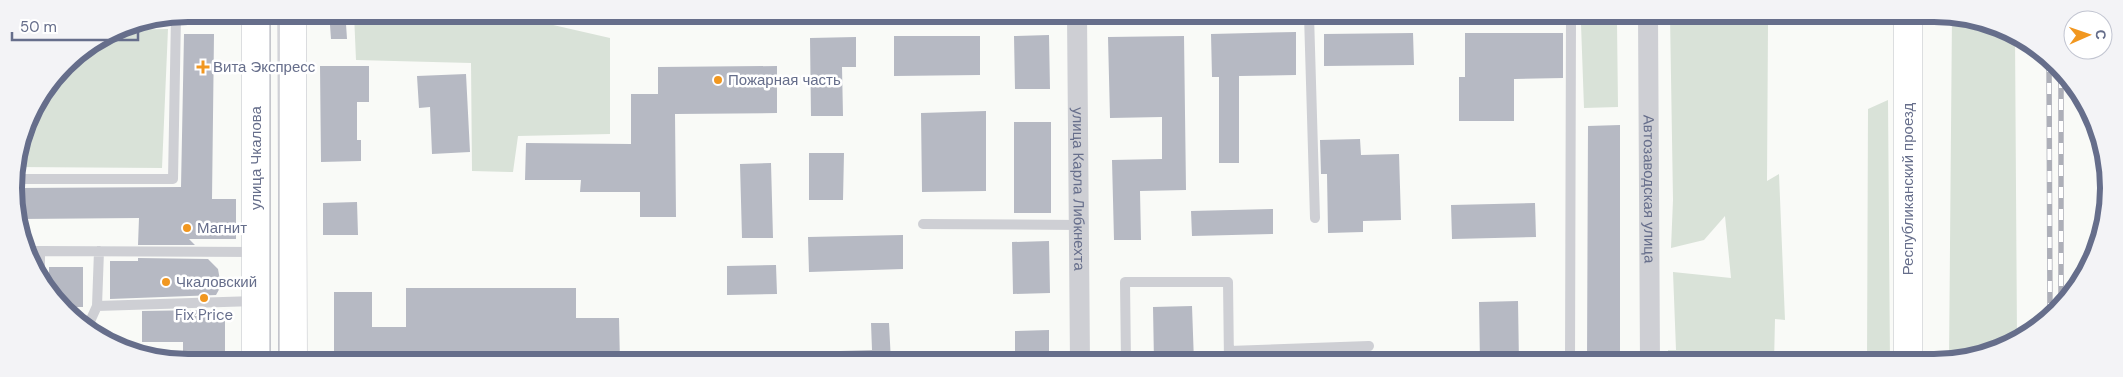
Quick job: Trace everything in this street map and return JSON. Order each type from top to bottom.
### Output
[{"type":"main road","name":"улица Чкалова","points":[[256,22],[256,354]]},
{"type":"main road","points":[[292,22],[293,354]]},
{"type":"main road","name":"Республиканский проезд","points":[[1908,23],[1908,354]]},
{"type":"street","name":"улица Карла Либкнехта","points":[[1077,23],[1080,354]]},
{"type":"street","name":"Автозаводская улица","points":[[1648,23],[1650,354]]},
{"type":"lane","points":[[23,179],[173,178],[176,23]]},
{"type":"lane","points":[[1309,23],[1315,218]]},
{"type":"lane","points":[[1570,354],[1571,23]]},
{"type":"lane","points":[[923,224],[1080,225]]},
{"type":"lane","points":[[35,251],[256,252]]},
{"type":"lane","points":[[40,251],[40,262]]},
{"type":"lane","points":[[90,322],[97,306],[99,251]]},
{"type":"lane","points":[[1126,354],[1125,282],[1228,282],[1229,351],[1369,346]]},
{"type":"lane","points":[[97,306],[256,301]]},
{"type":"shaded area","points":[[354,22],[541,22],[610,38],[610,134],[518,136],[513,172],[472,171],[471,63],[356,60]]},
{"type":"shaded area","points":[[1617,23],[1618,107],[1584,108],[1581,24]]},
{"type":"shaded area","points":[[1670,23],[1769,23],[1767,181],[1779,174],[1785,320],[1775,319],[1774,354],[1668,354],[1668,350],[1676,350],[1673,272],[1731,278],[1725,216],[1704,240],[1671,248],[1673,200]]},
{"type":"shaded area","points":[[1952,24],[1977,28],[2015,44],[2017,333],[1988,346],[1949,353]]},
{"type":"shaded area","points":[[168,29],[162,168],[24,167],[35,125],[50,96],[57,87],[79,64],[96,50],[140,30]]},
{"type":"shaded area","points":[[1888,100],[1890,354],[1867,354],[1868,109]]},
{"type":"building","points":[[346,24],[347,39],[331,39],[330,25]]},
{"type":"building","points":[[1296,32],[1296,75],[1239,76],[1239,163],[1219,163],[1219,77],[1212,77],[1211,34]]},
{"type":"building","points":[[1413,33],[1414,65],[1324,66],[1324,34]]},
{"type":"building","points":[[1465,33],[1563,33],[1563,78],[1514,79],[1514,121],[1459,121],[1459,77],[1465,77]]},
{"type":"building","points":[[184,34],[214,34],[212,199],[236,199],[236,239],[189,239],[195,245],[138,245],[139,218],[26,219],[22,188],[22,188],[181,187]]},
{"type":"building","points":[[1049,35],[1050,89],[1015,89],[1014,36]]},
{"type":"building","points":[[894,36],[980,36],[980,75],[894,76]]},
{"type":"building","points":[[1184,36],[1186,190],[1140,191],[1141,240],[1114,240],[1112,160],[1162,159],[1162,117],[1110,118],[1108,37]]},
{"type":"building","points":[[856,37],[856,67],[842,67],[843,116],[811,116],[810,38]]},
{"type":"building","points":[[320,66],[369,66],[369,102],[357,102],[357,140],[361,140],[361,161],[321,162]]},
{"type":"building","points":[[777,66],[777,113],[675,114],[676,217],[640,217],[640,192],[580,192],[581,180],[525,180],[526,143],[631,144],[631,94],[658,94],[658,67]]},
{"type":"building","points":[[466,74],[470,152],[432,154],[430,107],[419,108],[417,76]]},
{"type":"building","points":[[986,111],[986,191],[922,192],[921,113]]},
{"type":"building","points":[[1014,122],[1051,122],[1051,213],[1014,213]]},
{"type":"building","points":[[1620,125],[1620,354],[1587,354],[1588,126]]},
{"type":"building","points":[[1360,139],[1361,155],[1399,154],[1401,220],[1363,221],[1363,232],[1328,233],[1327,174],[1321,174],[1320,140]]},
{"type":"building","points":[[809,153],[844,153],[843,200],[809,200]]},
{"type":"building","points":[[771,163],[773,238],[742,238],[740,164]]},
{"type":"building","points":[[357,202],[358,235],[323,235],[323,203]]},
{"type":"building","points":[[1535,203],[1536,237],[1452,239],[1451,205]]},
{"type":"building","points":[[1273,209],[1273,234],[1192,236],[1191,211]]},
{"type":"building","points":[[903,235],[903,269],[809,272],[808,237]]},
{"type":"building","points":[[1049,241],[1050,293],[1013,294],[1012,242]]},
{"type":"building","name":"Чкаловский","points":[[138,258],[208,259],[218,269],[221,286],[216,295],[110,299],[110,261],[138,261]]},
{"type":"building","points":[[776,265],[777,294],[727,295],[727,266]]},
{"type":"building","points":[[49,267],[83,267],[83,307],[72,307],[49,279]]},
{"type":"building","points":[[406,288],[576,288],[576,318],[619,318],[620,354],[334,354],[334,292],[372,292],[372,327],[406,327]]},
{"type":"building","points":[[1518,301],[1519,354],[1480,354],[1479,302]]},
{"type":"building","points":[[1192,306],[1194,354],[1154,354],[1153,307]]},
{"type":"building","name":"Чкаловский","points":[[201,310],[194,316],[225,316],[225,354],[183,354],[183,342],[142,342],[142,311]]},
{"type":"building","points":[[871,323],[889,323],[891,354],[840,354],[840,351],[872,350]]},
{"type":"building","points":[[1049,330],[1049,354],[1015,354],[1015,331]]},
{"type":"tram line","points":[[270,22],[270,354]]},
{"type":"tram line","points":[[279,22],[279,354]]},
{"type":"railway","points":[[2049,69],[2050,308]]},
{"type":"railway","points":[[2061,81],[2061,296]]},
{"type":"place","name":"Вита Экспресс","points":[[203,67]]},
{"type":"place","name":"Пожарная часть","points":[[718,80]]},
{"type":"place","name":"Магнит","points":[[187,228]]},
{"type":"place","name":"Чкаловский","points":[[166,282]]},
{"type":"place","name":"Fix Price","points":[[204,298]]}]
